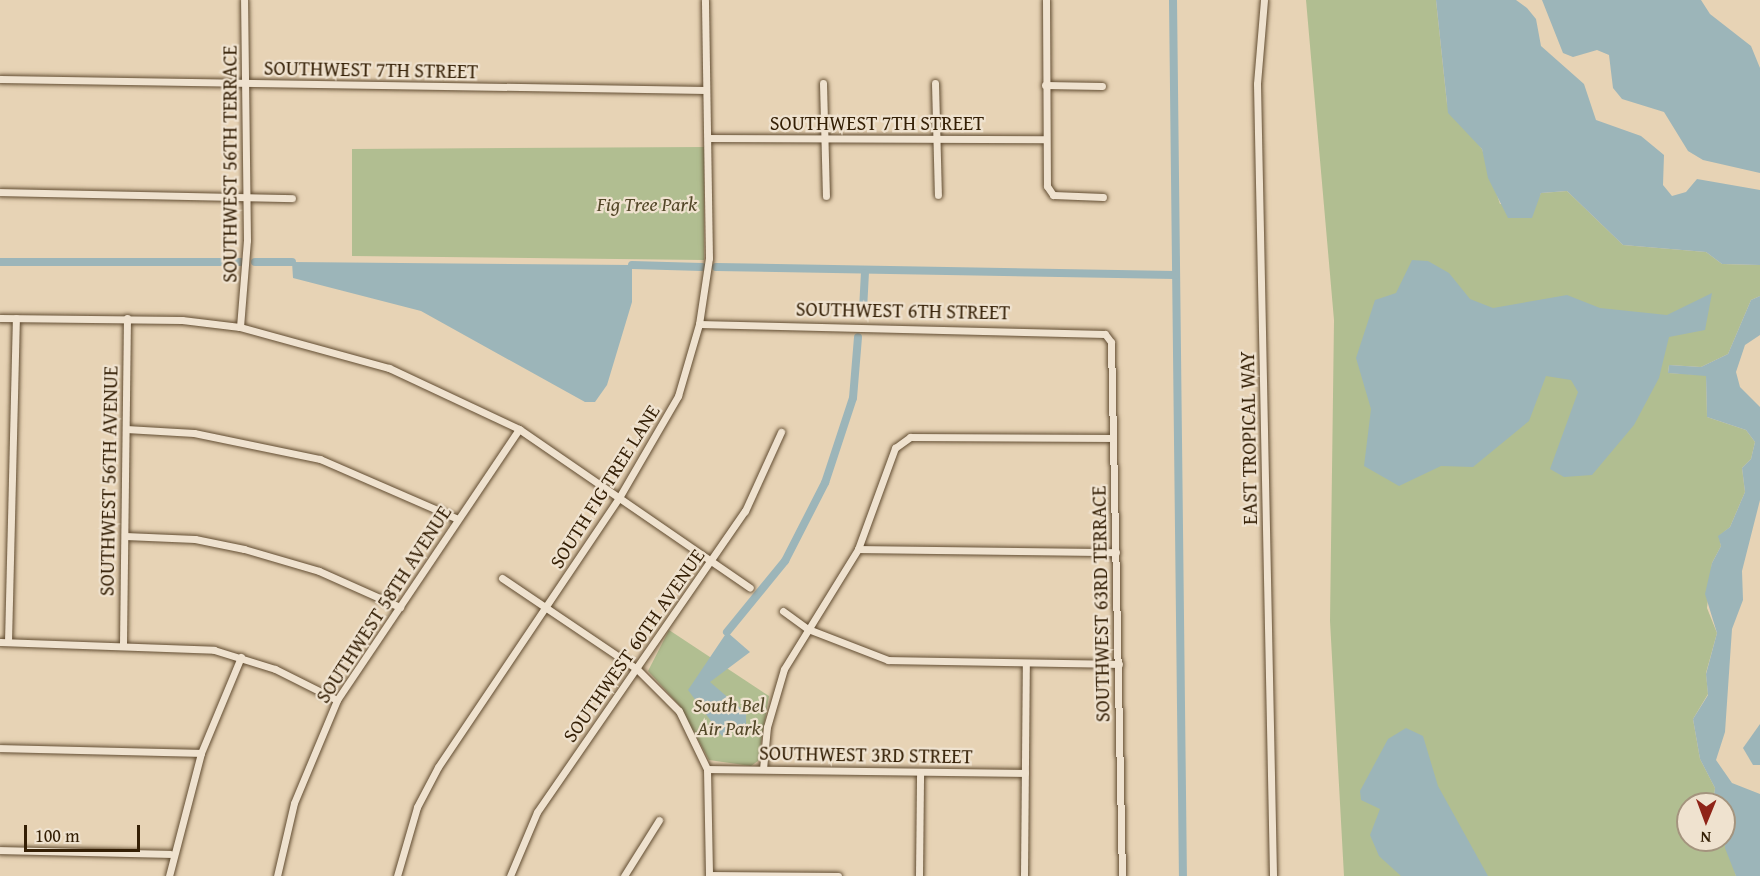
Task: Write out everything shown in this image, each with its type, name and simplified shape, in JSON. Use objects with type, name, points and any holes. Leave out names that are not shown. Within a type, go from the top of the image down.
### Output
[{"type":"street","name":"SOUTHWEST 56TH TERRACE","points":[[240,327],[246,297],[244,0]]},
{"type":"street","name":"SOUTH FIG TREE LANE","points":[[397,876],[417,807],[438,767],[620,496],[678,396],[699,324],[709,258],[709,138],[705,0]]},
{"type":"street","points":[[1046,0],[1047,186],[1053,195],[1103,197]]},
{"type":"street","name":"EAST TROPICAL WAY","points":[[1264,0],[1257,84],[1273,876]]},
{"type":"street","name":"SOUTHWEST 7TH STREET","points":[[0,79],[245,80],[260,86],[706,90]]},
{"type":"street","points":[[823,83],[826,196]]},
{"type":"street","points":[[935,83],[938,195]]},
{"type":"street","points":[[1046,85],[1102,86]]},
{"type":"street","name":"SOUTHWEST 7TH STREET","points":[[709,138],[1046,140]]},
{"type":"street","points":[[0,192],[247,193],[292,198]]},
{"type":"street","points":[[0,318],[126,318],[240,327],[389,368],[519,429],[620,496],[750,588]]},
{"type":"street","points":[[8,642],[16,318]]},
{"type":"street","name":"SOUTHWEST 56TH AVENUE","points":[[123,644],[126,318]]},
{"type":"street","name":"SOUTHWEST 6TH STREET","points":[[699,324],[1105,334]]},
{"type":"street","name":"SOUTHWEST 63RD TERRACE","points":[[1105,334],[1111,342],[1122,876]]},
{"type":"street","points":[[126,429],[194,433],[320,459],[458,519]]},
{"type":"street","name":"SOUTHWEST 58TH AVENUE","points":[[277,876],[294,803],[337,700],[519,429]]},
{"type":"street","name":"SOUTHWEST 60TH AVENUE","points":[[510,876],[537,812],[712,562],[760,483],[781,432]]},
{"type":"street","points":[[763,769],[773,703],[784,669],[858,549],[902,441],[909,437],[1113,438]]},
{"type":"street","points":[[125,536],[195,539],[244,549],[319,571],[400,607]]},
{"type":"street","points":[[858,549],[1116,552]]},
{"type":"street","points":[[502,578],[637,669],[679,711],[707,769],[709,876],[838,876]]},
{"type":"street","points":[[783,611],[808,629],[888,660],[1119,664]]},
{"type":"street","points":[[0,642],[123,644],[214,650],[241,657],[337,700]]},
{"type":"street","points":[[169,876],[170,854],[201,753],[241,657]]},
{"type":"street","points":[[1024,876],[1026,663]]},
{"type":"street","points":[[0,748],[201,753]]},
{"type":"street","name":"SOUTHWEST 3RD STREET","points":[[707,769],[1025,772]]},
{"type":"street","points":[[919,876],[920,772]]},
{"type":"street","points":[[624,876],[659,820]]},
{"type":"street","points":[[0,850],[170,854]]},
{"type":"green space","points":[[1306,0],[1436,0],[1447,104],[1482,149],[1500,204],[1536,202],[1541,193],[1567,191],[1623,245],[1706,252],[1722,264],[1760,265],[1760,296],[1751,300],[1728,354],[1701,367],[1669,365],[1668,373],[1706,375],[1707,417],[1746,430],[1755,442],[1751,459],[1742,468],[1745,492],[1730,527],[1719,536],[1721,546],[1712,563],[1707,608],[1717,633],[1706,673],[1708,694],[1693,719],[1700,759],[1715,788],[1714,792],[1676,792],[1676,852],[1730,852],[1736,876],[1344,876],[1330,621],[1334,320]]},
{"type":"green space","name":"Fig Tree Park","points":[[704,147],[704,260],[352,256],[352,149]]},
{"type":"green space","name":"South Bel Air Park","points":[[669,630],[769,696],[758,761],[751,766],[709,760],[680,706],[648,671]]},
{"type":"water","points":[[1436,0],[1516,0],[1527,8],[1536,19],[1541,46],[1584,84],[1596,120],[1641,136],[1664,155],[1663,185],[1672,196],[1686,192],[1697,179],[1760,190],[1760,265],[1722,264],[1706,252],[1623,245],[1567,191],[1541,193],[1532,218],[1508,218],[1488,178],[1482,149],[1448,113]]},
{"type":"water","points":[[1542,0],[1701,0],[1710,14],[1751,46],[1760,68],[1760,173],[1703,160],[1688,151],[1664,112],[1622,99],[1613,88],[1609,55],[1597,50],[1573,57],[1563,53]]},
{"type":"water","points":[[1412,260],[1428,261],[1449,273],[1470,299],[1493,308],[1567,295],[1600,308],[1667,315],[1712,293],[1705,330],[1669,337],[1659,378],[1634,425],[1592,475],[1564,477],[1550,469],[1578,392],[1571,380],[1546,376],[1529,421],[1473,467],[1441,466],[1399,486],[1364,466],[1371,409],[1356,358],[1375,300],[1396,293]]},
{"type":"water","points":[[292,262],[632,265],[632,302],[607,385],[595,402],[585,402],[421,311],[293,278]]},
{"type":"water","points":[[1760,296],[1760,335],[1745,345],[1736,372],[1740,387],[1760,407],[1760,500],[1742,571],[1743,600],[1732,629],[1725,732],[1716,760],[1732,783],[1760,794],[1760,876],[1736,876],[1727,852],[1736,852],[1736,792],[1714,792],[1715,788],[1700,759],[1693,719],[1708,695],[1706,674],[1717,633],[1705,594],[1712,563],[1721,546],[1718,536],[1730,527],[1745,492],[1742,468],[1751,459],[1755,442],[1746,430],[1707,417],[1706,376],[1668,373],[1669,365],[1701,367],[1728,354],[1751,300]]},
{"type":"water","points":[[727,632],[750,652],[710,682],[746,713],[746,726],[722,736],[688,690]]},
{"type":"water","points":[[1760,724],[1760,765],[1753,765],[1743,748]]},
{"type":"water","points":[[1406,728],[1423,736],[1438,786],[1488,876],[1401,876],[1379,856],[1370,835],[1380,809],[1361,800],[1360,791],[1388,739]]},
{"type":"waterway","points":[[1173,0],[1183,876]]},
{"type":"waterway","points":[[0,262],[241,262]]},
{"type":"waterway","points":[[255,262],[292,262]]},
{"type":"waterway","points":[[632,265],[702,267]]},
{"type":"waterway","points":[[716,267],[1175,275]]},
{"type":"waterway","points":[[863,310],[865,273]]},
{"type":"waterway","points":[[727,632],[785,561],[825,483],[853,398],[858,337]]}]
